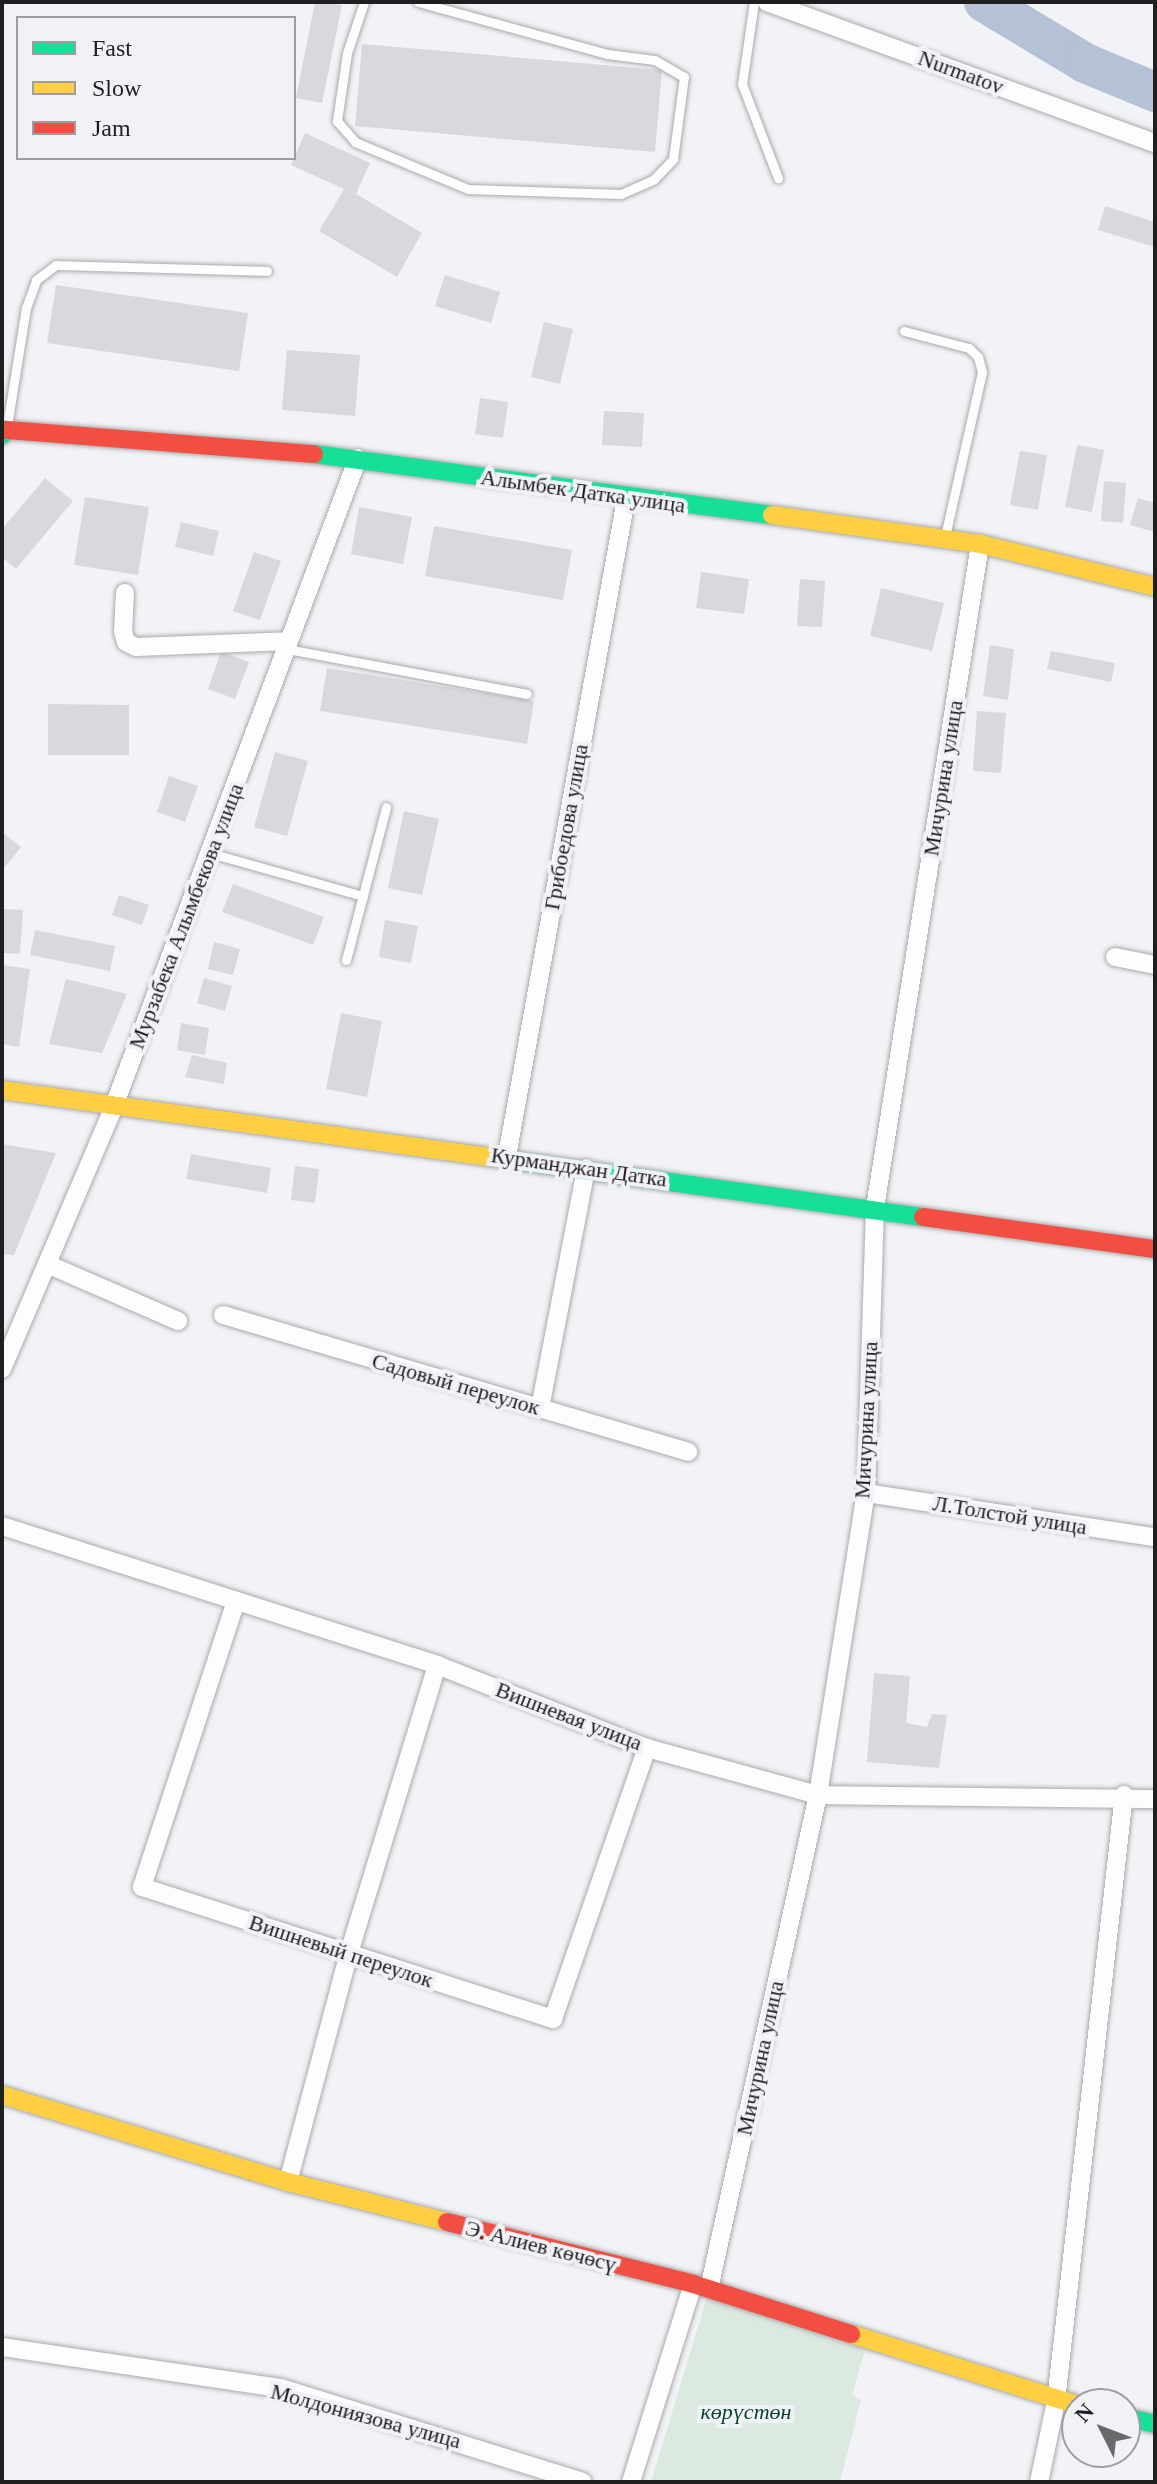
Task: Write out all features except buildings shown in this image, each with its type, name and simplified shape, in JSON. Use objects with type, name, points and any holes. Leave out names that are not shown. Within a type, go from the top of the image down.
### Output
[{"type":"main road","name":"Алымбек Датка улица","points":[[4,431],[358,458],[626,499],[980,544],[1155,587]]},
{"type":"main road","name":"Курманджан Датка","points":[[2,1090],[507,1156],[1155,1249]]},
{"type":"main road","name":"Э. Алиев көчөсү","points":[[2,2095],[288,2182],[701,2287],[1061,2402]]},
{"type":"street","name":"Nurmatov","points":[[767,2],[1155,143]]},
{"type":"street","name":"Мурзабека Алымбекова улица","points":[[2,1369],[114,1106],[358,458]]},
{"type":"street","name":"Грибоедова улица","points":[[507,1156],[626,499]]},
{"type":"street","name":"Мичурина улица","points":[[701,2287],[818,1795],[866,1493],[875,1208],[980,544]]},
{"type":"street","points":[[125,593],[123,631],[126,642],[136,647],[288,645]]},
{"type":"street","points":[[1115,957],[1155,965]]},
{"type":"street","points":[[540,1408],[586,1168]]},
{"type":"street","points":[[47,1264],[178,1321]]},
{"type":"street","name":"Садовый переулок","points":[[223,1315],[688,1452]]},
{"type":"street","name":"Л.Толстой улица","points":[[866,1493],[1155,1537]]},
{"type":"street","name":"Вишневая улица","points":[[2,1526],[437,1665],[647,1748],[818,1795],[1124,1795],[1155,1799]]},
{"type":"street","name":"Вишневый переулок","points":[[236,1601],[142,1887],[553,2019],[647,1748]]},
{"type":"street","points":[[288,2182],[349,1953],[437,1665]]},
{"type":"street","points":[[1039,2482],[1056,2401],[1124,1795]]},
{"type":"street","points":[[631,2482],[701,2287]]},
{"type":"street","name":"Молдониязова улица","points":[[2,2347],[281,2388],[583,2482]]},
{"type":"lane","points":[[364,2],[347,53],[337,121],[355,142],[468,189],[621,194],[654,179],[673,159],[684,77],[654,60],[607,54],[418,2]]},
{"type":"lane","points":[[754,2],[742,84],[778,178]]},
{"type":"lane","points":[[4,431],[26,308],[36,280],[56,265],[267,271]]},
{"type":"lane","points":[[904,331],[969,348],[978,357],[982,372],[944,540]]},
{"type":"lane","points":[[288,645],[527,694]]},
{"type":"lane","points":[[346,960],[386,807]]},
{"type":"lane","points":[[210,853],[363,896]]},
{"type":"green space","name":"көрүстөн","points":[[707,2297],[865,2350],[852,2395],[861,2400],[840,2482],[651,2482]]},
{"type":"waterway","points":[[984,2],[1085,63],[1155,92]]},
{"type":"traffic: fast","points":[[2,429],[7,430],[2,435]]},
{"type":"traffic: fast","points":[[314,454],[772,515]]},
{"type":"traffic: fast","points":[[518,1161],[923,1217]]},
{"type":"traffic: fast","points":[[1141,2421],[1155,2424]]},
{"type":"traffic: slow","points":[[772,515],[980,544],[1155,587]]},
{"type":"traffic: slow","points":[[2,1090],[518,1161]]},
{"type":"traffic: slow","points":[[2,2095],[288,2182],[447,2222]]},
{"type":"traffic: slow","points":[[851,2334],[1061,2400]]},
{"type":"traffic: jam","points":[[7,430],[314,454]]},
{"type":"traffic: jam","points":[[923,1217],[1155,1249]]},
{"type":"traffic: jam","points":[[447,2222],[693,2284],[851,2334]]}]
